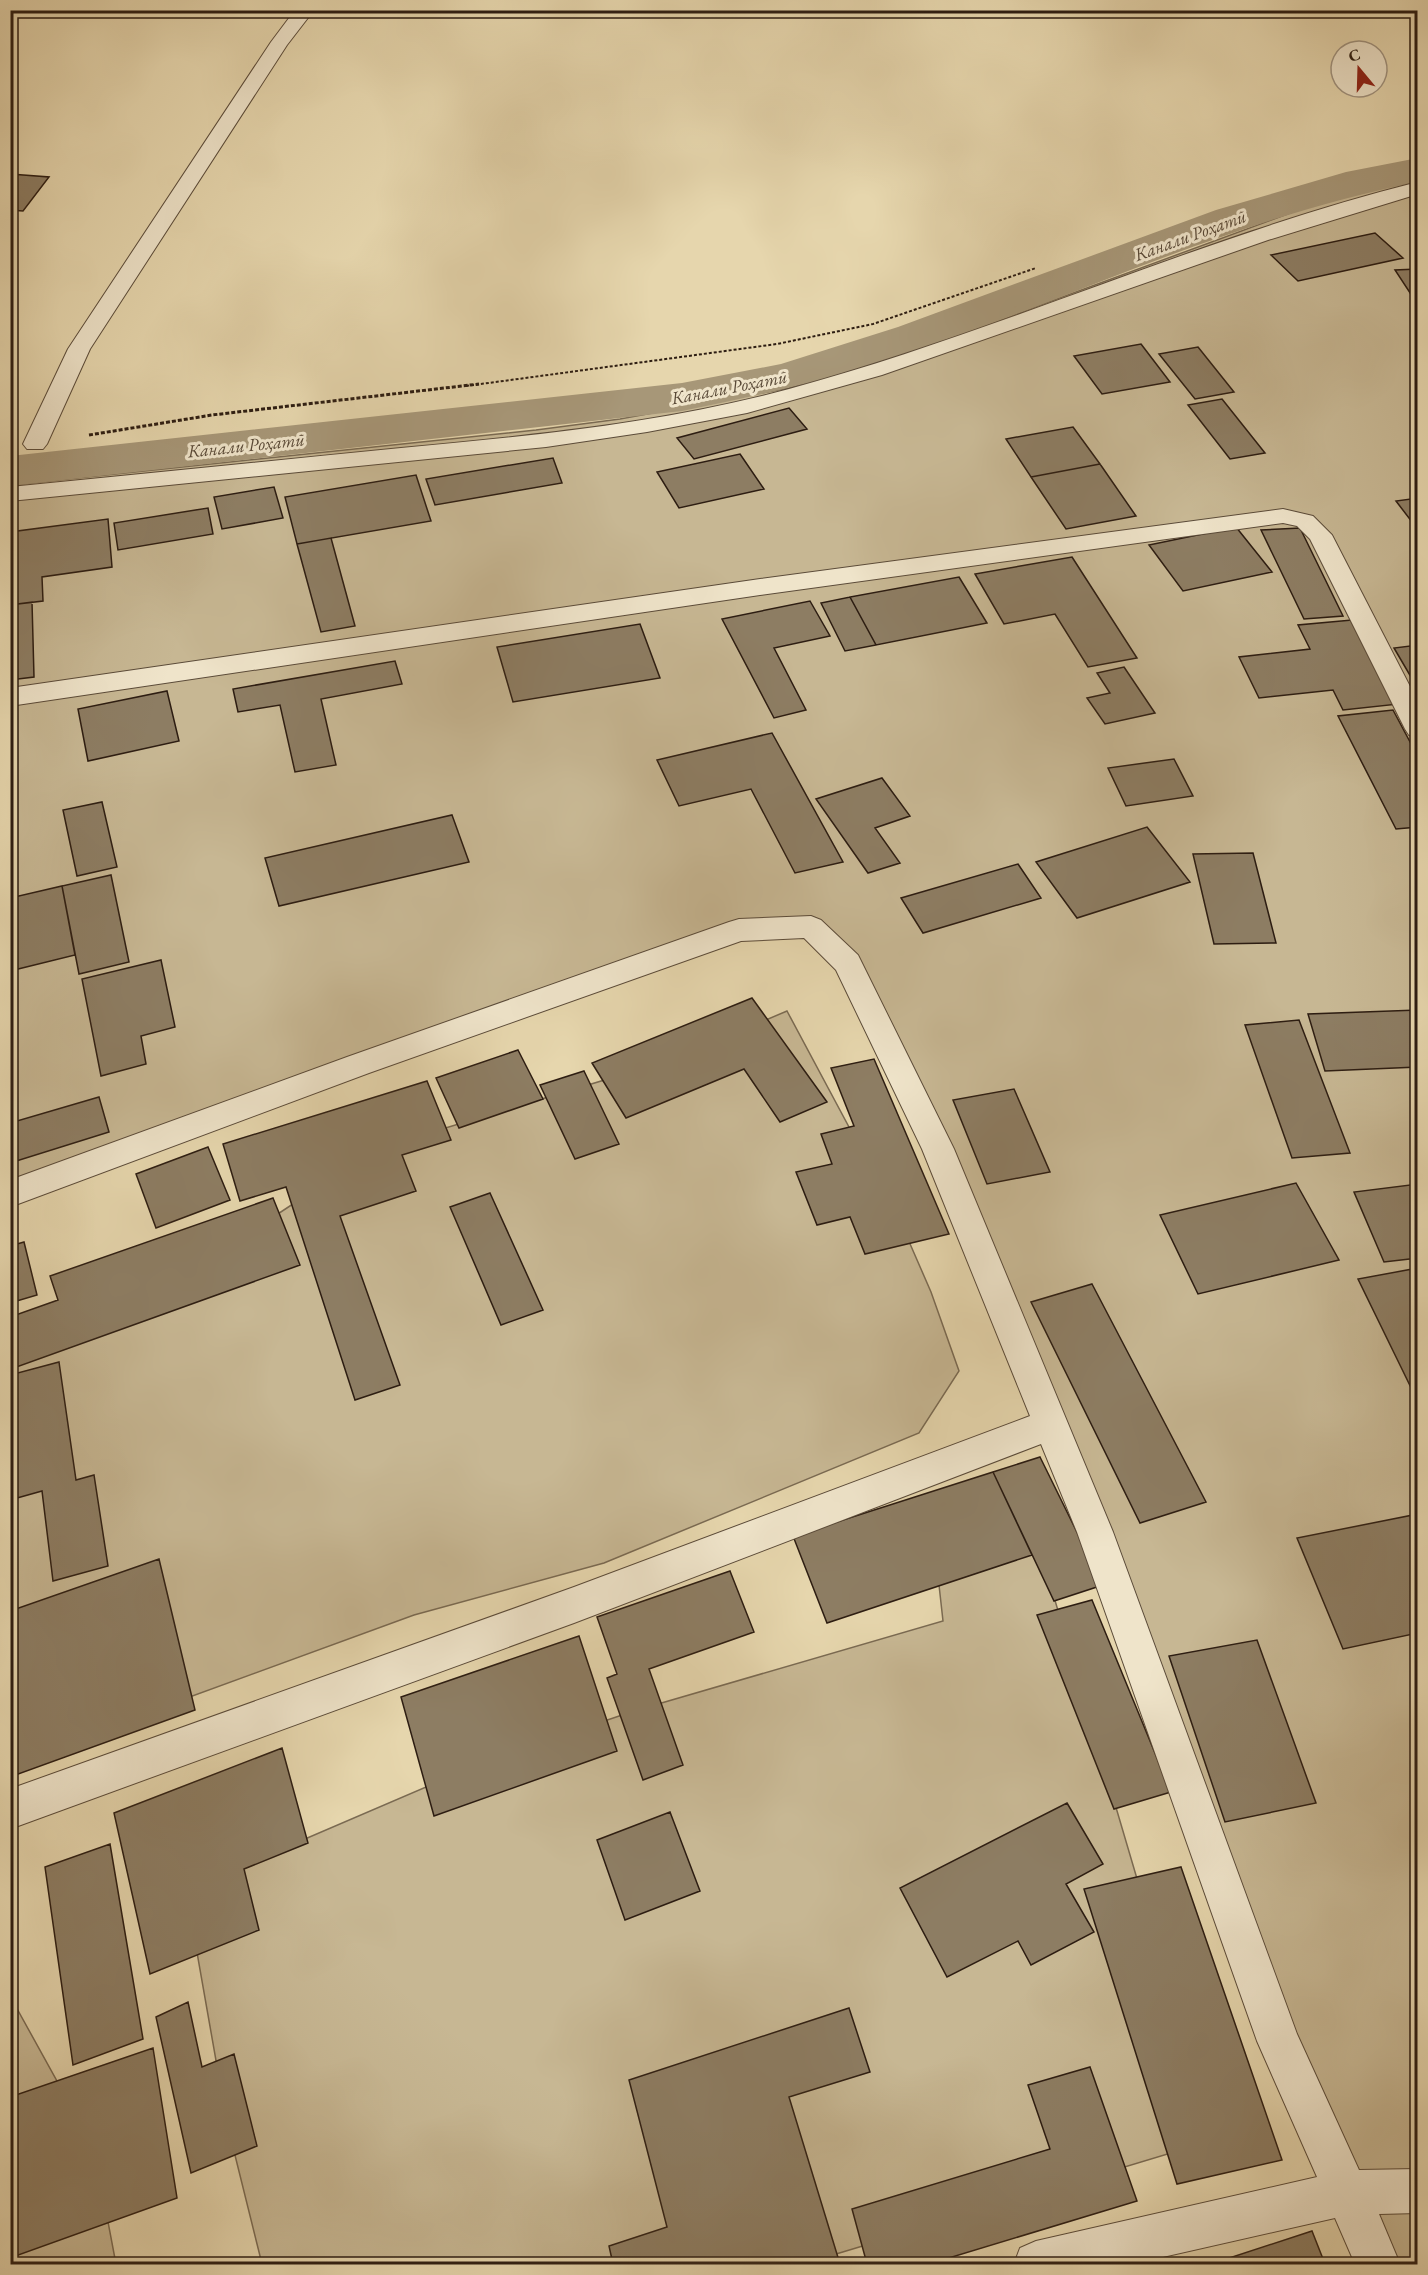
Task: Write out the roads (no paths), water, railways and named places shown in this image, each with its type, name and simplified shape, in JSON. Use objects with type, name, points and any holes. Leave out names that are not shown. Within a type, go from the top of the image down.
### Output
[{"type":"lane","points":[[35,444],[79,349],[280,42],[305,10]]},
{"type":"lane","points":[[10,494],[556,440],[665,422],[793,395],[979,337],[1289,225],[1418,188]]},
{"type":"lane","points":[[10,697],[749,588],[1283,516],[1305,521],[1320,535],[1418,729]]},
{"type":"lane","points":[[10,1194],[358,1065],[739,930],[810,927],[848,963],[938,1149],[1095,1532],[1278,2041],[1378,2265]]},
{"type":"lane","points":[[10,1809],[574,1605],[1051,1424]]},
{"type":"lane","points":[[1036,2265],[1346,2193],[1418,2191]]},
{"type":"waterway","name":"Канали Роҳатӣ","points":[[10,471],[682,397],[790,376],[914,337],[1231,219],[1361,181],[1418,170]]}]
